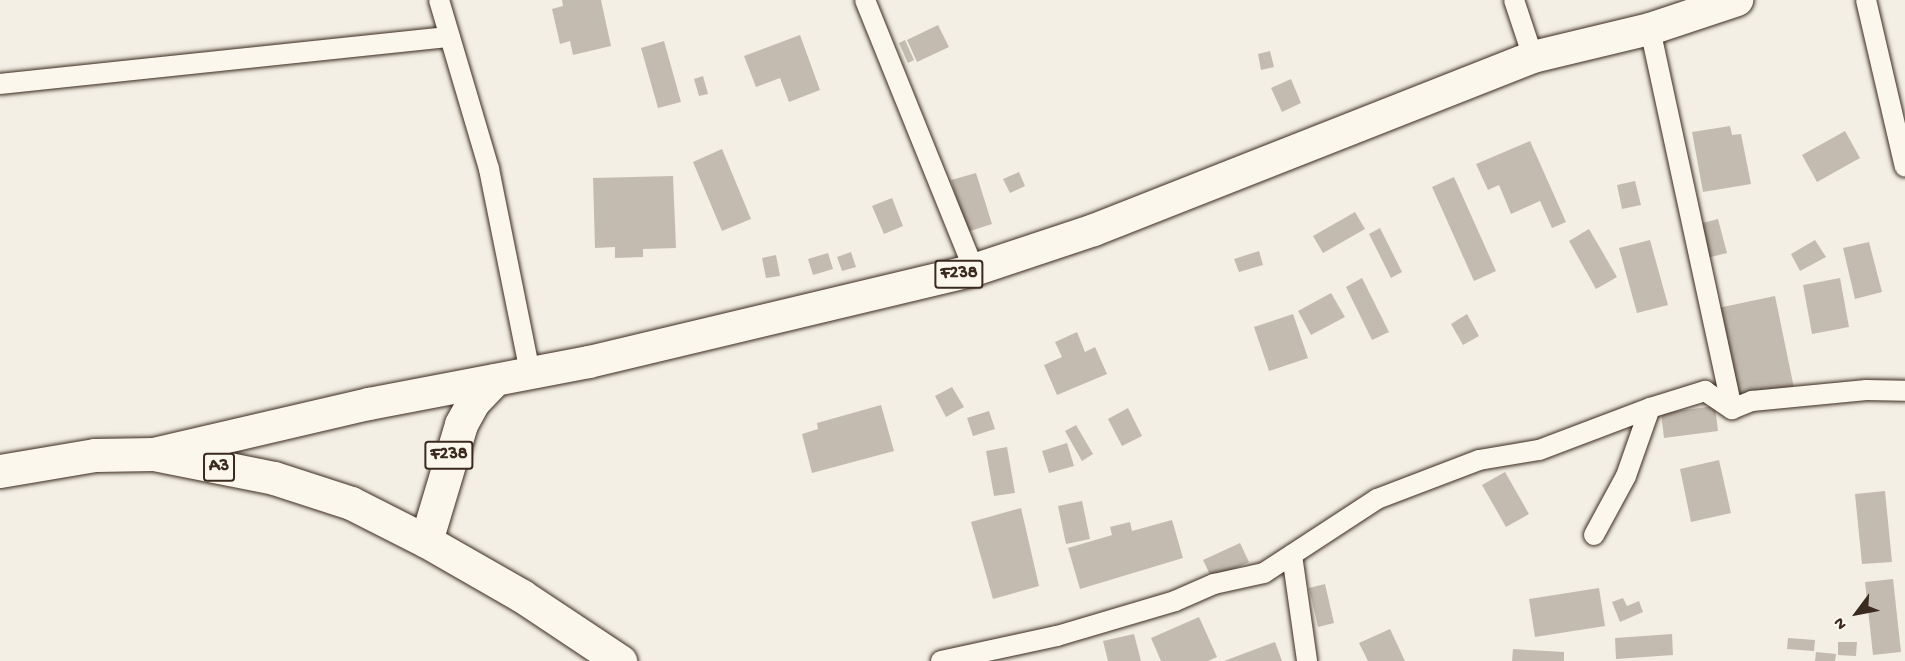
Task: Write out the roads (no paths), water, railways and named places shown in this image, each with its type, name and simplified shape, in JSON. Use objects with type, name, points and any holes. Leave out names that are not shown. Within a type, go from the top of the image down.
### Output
[{"type":"highway","name":"F238","points":[[426,541],[461,424],[494,380]]},
{"type":"highway","name":"A3","points":[[0,471],[95,455],[154,454],[274,478],[340,499],[426,541],[614,658]]},
{"type":"main road","name":"F238","points":[[154,454],[530,373],[974,270],[1094,230],[1533,57],[1650,29],[1737,0]]},
{"type":"street","points":[[439,0],[489,169],[530,373]]},
{"type":"street","points":[[865,0],[974,270]]},
{"type":"street","points":[[1514,0],[1533,57]]},
{"type":"street","points":[[1866,0],[1905,167]]},
{"type":"street","points":[[1650,29],[1732,409]]},
{"type":"street","points":[[0,84],[450,38]]},
{"type":"street","points":[[941,661],[1057,636],[1175,602],[1214,584],[1264,573],[1377,499],[1479,460],[1539,450],[1650,408],[1705,391],[1732,409],[1775,399],[1866,390],[1905,391]]},
{"type":"street","points":[[1593,535],[1626,476],[1650,408]]},
{"type":"street","points":[[1292,555],[1307,661]]}]
